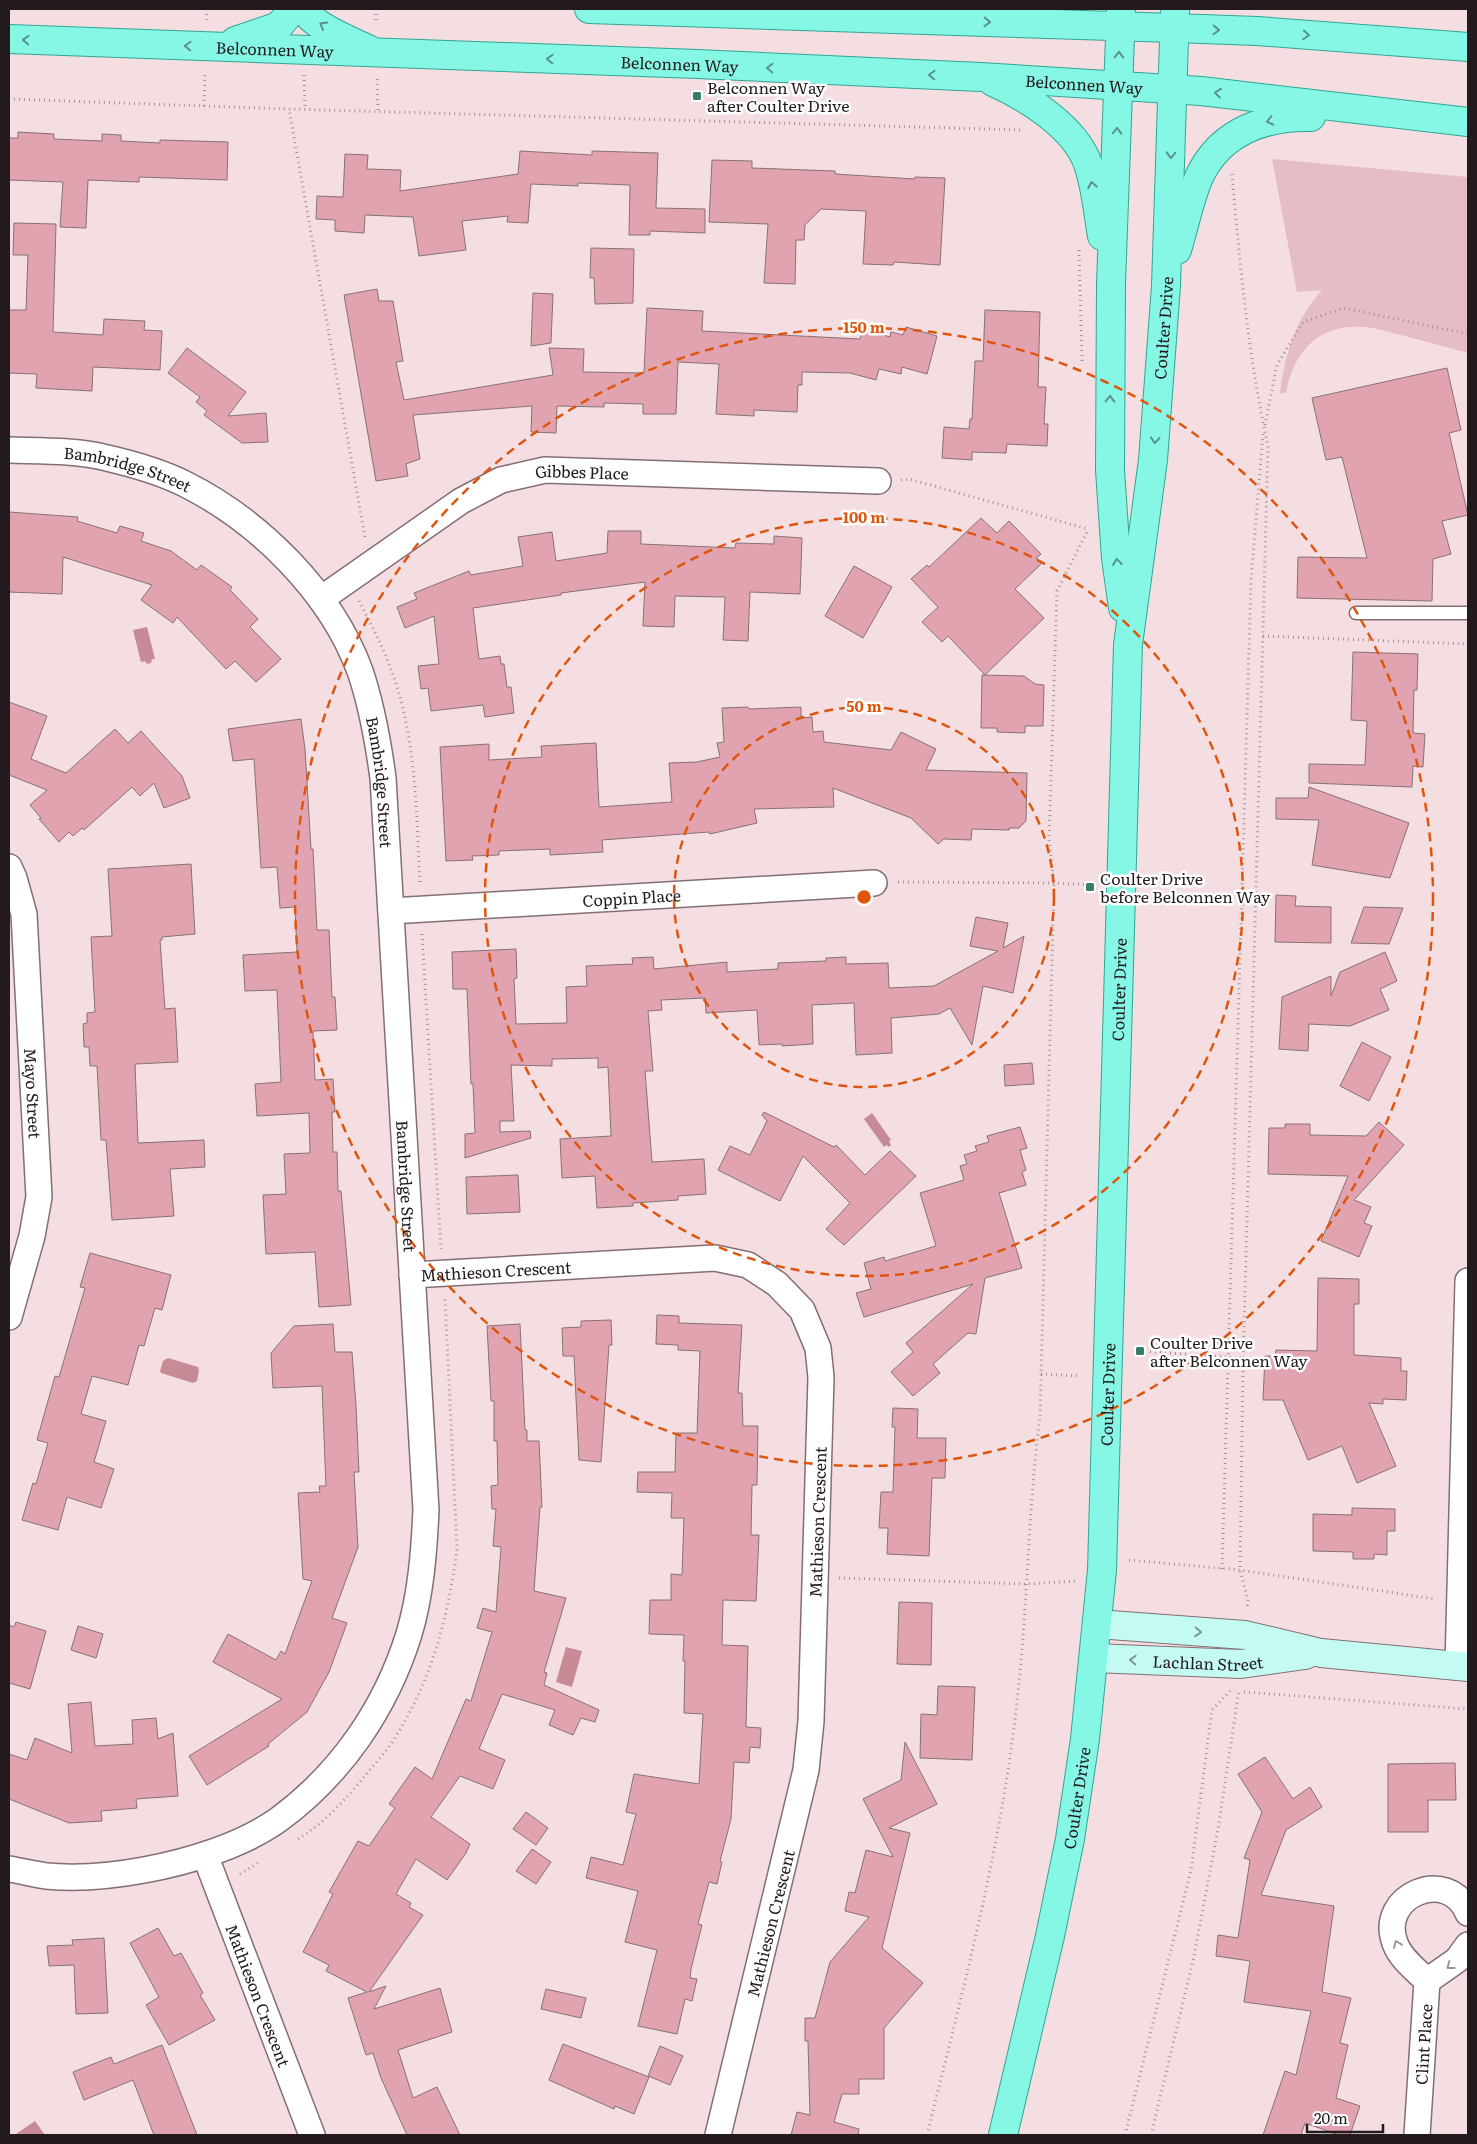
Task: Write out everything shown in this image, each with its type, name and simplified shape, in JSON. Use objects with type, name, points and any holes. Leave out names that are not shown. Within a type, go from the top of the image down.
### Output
[{"type":"main road","points":[[220,47],[279,26],[293,9]]},
{"type":"main road","points":[[304,9],[306,15],[377,53]]},
{"type":"main road","points":[[589,9],[886,19],[1175,18],[1257,32],[1468,47]]},
{"type":"main road","points":[[886,19],[957,9]]},
{"type":"main road","points":[[1233,9],[1241,19],[1257,32]]},
{"type":"main road","name":"Coulter Drive","points":[[1120,17],[1111,284],[1110,470],[1116,558],[1128,645]]},
{"type":"main road","name":"Coulter Drive","points":[[1003,2135],[1050,1936],[1070,1839],[1085,1738],[1102,1570],[1128,645],[1153,460],[1166,286],[1175,18]]},
{"type":"main road","name":"Belconnen Way","points":[[9,39],[981,77],[1174,89],[1463,121]]},
{"type":"main road","points":[[981,77],[1013,91],[1035,104],[1074,139],[1082,150],[1088,164],[1111,284]]},
{"type":"main road","points":[[1166,286],[1201,174],[1213,154],[1242,130],[1275,119],[1297,117],[1463,121]]},
{"type":"street","name":"Bambridge Street","points":[[9,450],[105,457],[159,472],[210,498],[258,532],[281,552],[321,599],[336,621],[359,670],[376,722],[384,778],[426,1510],[422,1573],[409,1634],[382,1699],[356,1742],[320,1786],[277,1821],[230,1846],[174,1865],[110,1876],[46,1876],[9,1868]]},
{"type":"street","name":"Gibbes Place","points":[[321,599],[461,501],[501,480],[545,470],[878,480]]},
{"type":"street","name":"Mayo Street","points":[[9,867],[24,914],[39,1197],[32,1236],[9,1317]]},
{"type":"street","name":"Coppin Place","points":[[391,911],[874,883]]},
{"type":"street","name":"Mathieson Crescent","points":[[412,1275],[715,1258],[748,1266],[777,1284],[802,1310],[818,1348],[821,1377],[811,1721],[806,1770],[718,2135]]},
{"type":"street","points":[[1463,1667],[1459,1603],[1468,1282]]},
{"type":"street","name":"Lachlan Street","points":[[1097,1624],[1245,1635],[1321,1653],[1463,1667]]},
{"type":"street","name":"Lachlan Street","points":[[1094,1658],[1242,1664],[1321,1653]]},
{"type":"street","name":"Mathieson Crescent","points":[[205,1855],[312,2135]]},
{"type":"street","name":"Clint Place","points":[[1416,2135],[1427,1981],[1403,1956],[1395,1944],[1392,1930],[1394,1915],[1402,1903],[1413,1893],[1428,1889],[1442,1890],[1456,1896],[1466,1907],[1468,1913]]},
{"type":"street","name":"Clint Place","points":[[1427,1981],[1457,1960],[1468,1945]]},
{"type":"lane","points":[[1356,613],[1468,613]]},
{"type":"path","points":[[302,50],[305,109]]},
{"type":"path","points":[[9,99],[1029,130]]},
{"type":"path","points":[[289,109],[369,565]]},
{"type":"path","points":[[1232,166],[1244,300],[1253,374],[1268,446],[1243,1358],[1240,1570],[1248,1600]]},
{"type":"path","points":[[1079,246],[1082,370]]},
{"type":"path","points":[[1222,1568],[1251,581],[1264,428],[1277,365],[1303,322],[1344,308],[1468,334]]},
{"type":"path","points":[[878,480],[909,479],[1089,529]]},
{"type":"path","points":[[927,2135],[995,1850],[1018,1692],[1027,1584],[1032,1476],[1040,1417],[1054,883],[1049,840],[1057,591],[1089,529],[1088,519]]},
{"type":"path","points":[[294,1841],[310,1832],[347,1798],[392,1742],[423,1688],[437,1651],[452,1592],[457,1550],[443,1273],[427,1040],[415,791],[406,722],[391,668],[355,594],[345,582]]},
{"type":"path","points":[[1263,636],[1468,644]]},
{"type":"path","points":[[874,883],[907,881],[1054,883],[1122,887]]},
{"type":"path","points":[[1140,1351],[1243,1358]]},
{"type":"path","points":[[1041,1374],[1087,1376]]},
{"type":"path","points":[[815,1577],[1027,1584],[1075,1581],[1126,1560],[1240,1570],[1459,1603]]},
{"type":"path","points":[[1125,2135],[1191,1870],[1212,1710],[1234,1686]]},
{"type":"path","points":[[1151,2135],[1194,1961],[1218,1829],[1239,1691],[1468,1708]]},
{"type":"path","points":[[216,1885],[263,1860]]},
{"type":"shaded area","points":[[1272,159],[1468,177],[1468,353],[1374,328],[1348,327],[1321,335],[1311,343],[1295,365],[1286,393],[1280,393],[1288,351],[1298,325],[1322,290],[1297,292]]},
{"type":"shaded area","points":[[147,627],[155,659],[152,659],[151,663],[147,664],[145,661],[141,662],[133,630]]},
{"type":"shaded area","points":[[872,1113],[891,1140],[889,1141],[891,1145],[889,1147],[887,1145],[884,1147],[864,1119]]},
{"type":"shaded area","points":[[168,1358],[198,1367],[197,1381],[193,1383],[161,1373],[163,1361]]},
{"type":"shaded area","points":[[566,1647],[582,1651],[572,1687],[556,1682]]},
{"type":"shaded area","points":[[35,2121],[45,2135],[16,2134]]},
{"type":"building","points":[[18,132],[54,134],[54,139],[102,141],[102,134],[121,135],[121,141],[160,143],[160,140],[228,142],[227,180],[139,177],[139,182],[88,180],[86,228],[60,227],[63,182],[9,180],[9,138],[18,138]]},
{"type":"building","points":[[520,151],[592,155],[592,151],[658,153],[656,208],[705,209],[705,233],[650,231],[650,235],[629,235],[630,185],[578,183],[578,186],[531,184],[528,223],[507,222],[508,216],[462,221],[466,250],[419,256],[413,217],[365,215],[364,233],[335,231],[335,220],[316,219],[317,196],[343,197],[345,154],[368,155],[367,169],[401,170],[400,191],[518,174]]},
{"type":"building","points":[[712,160],[752,161],[752,168],[835,171],[835,174],[915,179],[915,177],[945,178],[940,265],[894,262],[893,265],[863,264],[866,211],[821,209],[805,225],[804,240],[796,240],[795,284],[764,283],[768,224],[709,222]]},
{"type":"building","points":[[14,223],[56,224],[53,332],[103,335],[104,319],[145,321],[144,330],[162,331],[160,370],[93,367],[92,391],[36,388],[37,374],[9,373],[9,310],[26,310],[28,255],[13,255]]},
{"type":"building","points":[[591,248],[634,249],[633,303],[595,304],[594,278],[590,278]]},
{"type":"building","points":[[377,289],[379,301],[393,301],[403,361],[396,362],[404,400],[553,375],[549,348],[584,349],[583,372],[644,373],[647,308],[703,311],[702,331],[860,339],[863,329],[890,337],[891,332],[903,335],[906,327],[937,336],[927,374],[902,367],[901,374],[879,369],[876,380],[850,373],[802,372],[802,385],[798,385],[797,412],[754,410],[754,416],[716,414],[719,364],[678,362],[676,414],[643,414],[643,404],[604,403],[604,407],[557,406],[556,433],[531,432],[532,406],[413,415],[420,459],[406,464],[408,476],[376,481],[344,295]]},
{"type":"building","points":[[533,293],[553,294],[551,343],[531,346]]},
{"type":"building","points":[[985,310],[1040,312],[1038,387],[1046,387],[1044,424],[1048,424],[1047,446],[1007,444],[1006,453],[972,452],[972,460],[942,458],[944,427],[969,429],[970,419],[972,419],[975,361],[983,361]]},
{"type":"building","points":[[187,348],[246,392],[228,416],[266,413],[268,442],[242,443],[204,415],[207,411],[196,402],[200,397],[168,373]]},
{"type":"building","points":[[1447,368],[1461,430],[1449,433],[1468,515],[1442,521],[1451,554],[1433,559],[1432,601],[1297,598],[1298,557],[1367,558],[1342,457],[1326,460],[1312,398]]},
{"type":"building","points":[[9,512],[78,517],[77,521],[117,533],[120,526],[144,533],[141,541],[171,551],[197,570],[201,565],[232,587],[230,590],[258,619],[250,627],[281,659],[256,682],[235,661],[226,669],[177,617],[173,623],[141,600],[152,585],[63,557],[62,594],[9,592]]},
{"type":"building","points":[[981,518],[997,533],[1009,521],[1041,554],[1036,558],[1042,563],[1015,589],[1044,618],[985,675],[948,636],[942,642],[922,622],[938,607],[911,579],[927,565],[929,567]]},
{"type":"building","points":[[608,531],[641,531],[641,544],[735,548],[736,543],[774,544],[774,536],[802,538],[800,594],[750,592],[748,641],[723,640],[725,597],[675,596],[674,627],[643,626],[645,582],[561,593],[561,595],[473,608],[479,659],[500,656],[501,664],[504,664],[507,687],[511,687],[514,713],[485,717],[483,705],[431,711],[428,688],[421,689],[418,666],[439,664],[434,616],[405,628],[397,607],[417,599],[414,593],[469,571],[471,575],[523,566],[518,537],[552,532],[556,561],[607,553]]},
{"type":"building","points":[[854,566],[892,587],[863,638],[825,616]]},
{"type":"building","points":[[1353,652],[1418,654],[1417,690],[1414,690],[1413,733],[1425,734],[1423,767],[1413,766],[1412,787],[1309,783],[1309,764],[1365,765],[1367,721],[1351,720]]},
{"type":"building","points":[[982,675],[1024,676],[1035,684],[1044,685],[1043,726],[1025,726],[1025,733],[997,732],[997,728],[981,728]]},
{"type":"building","points":[[9,702],[47,716],[31,759],[66,773],[115,729],[128,743],[141,731],[182,776],[190,798],[164,808],[154,783],[140,796],[132,787],[84,830],[82,828],[73,836],[69,832],[59,842],[39,819],[41,818],[30,805],[47,790],[9,775]]},
{"type":"building","points":[[748,707],[749,709],[801,707],[801,718],[812,717],[813,732],[823,731],[824,742],[891,750],[901,732],[936,749],[926,770],[1027,773],[1026,821],[1019,828],[1009,828],[1009,830],[972,829],[971,840],[944,839],[938,844],[911,818],[833,788],[834,807],[754,809],[757,823],[710,834],[709,832],[602,840],[603,852],[550,855],[550,849],[499,851],[499,855],[472,856],[473,860],[446,861],[440,747],[489,744],[489,760],[542,757],[541,746],[596,743],[599,807],[672,802],[669,763],[697,762],[720,757],[717,743],[724,742],[722,708]]},
{"type":"building","points":[[301,719],[305,749],[311,849],[313,849],[317,930],[329,930],[332,997],[335,997],[337,1030],[313,1031],[315,1080],[333,1079],[335,1112],[332,1112],[333,1152],[337,1152],[338,1191],[341,1191],[351,1305],[319,1307],[315,1252],[266,1254],[263,1195],[286,1194],[284,1154],[310,1153],[309,1113],[257,1116],[255,1084],[281,1082],[277,990],[245,991],[243,955],[297,952],[295,907],[280,908],[277,867],[261,868],[254,759],[233,761],[228,729]]},
{"type":"building","points":[[1309,787],[1409,823],[1390,878],[1312,865],[1319,820],[1276,819],[1276,798],[1308,798]]},
{"type":"building","points":[[191,864],[195,934],[162,937],[162,940],[160,940],[165,1009],[175,1008],[178,1062],[135,1064],[138,1143],[204,1140],[205,1167],[170,1169],[174,1216],[112,1220],[106,1140],[101,1140],[97,1066],[90,1066],[89,1047],[84,1047],[83,1024],[87,1023],[87,1013],[95,1012],[91,937],[112,936],[108,869]]},
{"type":"building","points":[[1276,895],[1296,896],[1295,906],[1331,907],[1331,943],[1275,942]]},
{"type":"building","points":[[1364,907],[1403,908],[1389,944],[1351,943]]},
{"type":"building","points":[[976,917],[1008,923],[1003,948],[1024,936],[1013,993],[983,986],[972,1045],[950,1008],[939,1014],[891,1018],[892,1053],[856,1055],[854,1003],[812,1005],[813,1044],[782,1046],[782,1044],[759,1045],[757,1010],[706,1013],[705,998],[661,1000],[662,1010],[648,1011],[653,1071],[645,1071],[652,1162],[704,1159],[706,1194],[678,1196],[678,1200],[633,1203],[633,1206],[597,1208],[595,1176],[562,1178],[560,1139],[611,1136],[608,1067],[598,1068],[598,1058],[552,1059],[552,1066],[511,1065],[514,1121],[500,1121],[500,1132],[530,1131],[531,1138],[465,1158],[465,1134],[475,1133],[473,1084],[471,1084],[467,989],[453,989],[452,952],[516,949],[517,978],[514,979],[516,1024],[567,1023],[566,987],[587,986],[586,966],[633,964],[632,958],[653,957],[654,969],[727,962],[727,972],[778,969],[778,963],[826,961],[826,958],[846,957],[846,964],[888,963],[889,988],[934,986],[998,951],[970,946]]},
{"type":"building","points":[[1385,952],[1397,981],[1380,989],[1389,1010],[1350,1026],[1309,1024],[1308,1051],[1279,1049],[1282,997],[1331,976],[1331,996],[1340,972]]},
{"type":"building","points":[[1362,1042],[1391,1057],[1369,1101],[1340,1086]]},
{"type":"building","points":[[1032,1063],[1034,1084],[1005,1086],[1004,1065]]},
{"type":"building","points":[[764,1112],[834,1147],[836,1145],[865,1175],[890,1151],[916,1176],[844,1245],[826,1229],[850,1203],[803,1156],[780,1201],[718,1170],[730,1146],[750,1155],[767,1121],[762,1115]]},
{"type":"building","points":[[1379,1122],[1404,1145],[1354,1200],[1371,1207],[1364,1223],[1372,1226],[1359,1257],[1321,1241],[1348,1176],[1268,1174],[1269,1128],[1285,1128],[1285,1124],[1310,1124],[1310,1135],[1366,1136]]},
{"type":"building","points":[[1020,1127],[1027,1148],[1020,1150],[1026,1170],[1022,1172],[1026,1185],[999,1193],[1022,1268],[985,1278],[976,1334],[968,1333],[933,1364],[940,1373],[913,1396],[891,1372],[913,1352],[906,1343],[973,1284],[864,1317],[856,1293],[871,1289],[864,1263],[884,1257],[885,1261],[936,1246],[920,1193],[964,1180],[960,1166],[967,1164],[964,1155],[977,1151],[975,1146],[989,1142],[987,1136]]},
{"type":"building","points":[[518,1175],[520,1212],[467,1214],[466,1177]]},
{"type":"building","points":[[90,1253],[171,1275],[162,1310],[155,1308],[144,1346],[139,1345],[128,1385],[92,1376],[81,1414],[106,1421],[94,1462],[114,1469],[101,1508],[67,1497],[58,1530],[22,1520],[33,1483],[36,1484],[48,1443],[37,1440],[55,1376],[59,1377],[85,1288],[80,1287]]},
{"type":"building","points":[[1318,1278],[1359,1279],[1359,1304],[1354,1304],[1354,1355],[1401,1358],[1401,1371],[1407,1371],[1406,1400],[1383,1399],[1383,1404],[1369,1403],[1396,1466],[1357,1483],[1342,1446],[1308,1460],[1283,1400],[1263,1400],[1265,1356],[1275,1356],[1276,1350],[1317,1351]]},
{"type":"building","points":[[657,1315],[679,1316],[679,1323],[742,1325],[738,1393],[742,1393],[743,1426],[758,1426],[757,1485],[752,1485],[751,1535],[759,1535],[756,1601],[723,1600],[722,1645],[748,1646],[746,1727],[761,1728],[760,1748],[750,1747],[749,1763],[734,1762],[731,1819],[720,1861],[722,1862],[717,1884],[709,1882],[698,1924],[702,1925],[690,1978],[697,1979],[692,2001],[685,1999],[677,2034],[638,2026],[657,1950],[625,1942],[638,1891],[586,1878],[591,1857],[623,1865],[636,1814],[626,1812],[634,1774],[699,1784],[703,1714],[684,1713],[684,1635],[649,1634],[650,1600],[671,1600],[671,1574],[682,1575],[684,1518],[671,1518],[672,1493],[637,1492],[638,1472],[675,1472],[676,1433],[697,1433],[700,1351],[678,1350],[678,1345],[656,1344]]},
{"type":"building","points":[[611,1320],[612,1345],[609,1345],[601,1462],[579,1460],[574,1356],[563,1356],[562,1328],[581,1327],[581,1321]]},
{"type":"building","points":[[333,1324],[335,1352],[352,1352],[356,1406],[359,1472],[354,1472],[358,1547],[332,1618],[347,1623],[329,1672],[307,1712],[268,1744],[269,1746],[207,1785],[189,1756],[282,1699],[213,1662],[228,1634],[276,1660],[281,1651],[285,1654],[312,1581],[303,1579],[298,1493],[320,1492],[319,1486],[326,1486],[322,1386],[273,1388],[271,1353],[294,1326]]},
{"type":"building","points":[[520,1324],[525,1430],[527,1430],[527,1441],[539,1441],[542,1507],[540,1507],[534,1591],[566,1598],[544,1672],[547,1673],[544,1685],[599,1710],[595,1722],[581,1718],[573,1735],[549,1725],[555,1710],[502,1694],[479,1749],[505,1760],[493,1789],[460,1776],[431,1817],[470,1844],[466,1853],[447,1880],[416,1859],[396,1894],[411,1903],[409,1907],[423,1915],[369,1992],[386,1986],[374,2009],[440,1988],[452,2032],[398,2050],[413,2098],[437,2087],[460,2135],[407,2135],[381,2078],[373,2053],[366,2055],[348,1998],[367,1992],[326,1971],[329,1965],[303,1952],[333,1894],[329,1892],[358,1841],[369,1846],[395,1808],[389,1804],[415,1767],[432,1779],[466,1699],[471,1701],[492,1632],[477,1628],[483,1608],[496,1612],[501,1547],[493,1546],[496,1509],[492,1509],[491,1486],[498,1485],[497,1441],[494,1441],[494,1401],[491,1401],[487,1326]]},
{"type":"building","points":[[893,1408],[918,1409],[917,1438],[946,1438],[945,1478],[932,1478],[929,1556],[887,1554],[888,1528],[879,1528],[881,1492],[893,1492],[895,1427],[892,1427]]},
{"type":"building","points":[[1352,1508],[1395,1509],[1395,1531],[1387,1531],[1387,1555],[1374,1554],[1374,1559],[1353,1559],[1353,1552],[1313,1551],[1313,1514],[1352,1515]]},
{"type":"building","points":[[899,1602],[932,1603],[931,1665],[897,1664]]},
{"type":"building","points":[[16,1622],[46,1631],[30,1689],[9,1683],[9,1625],[14,1627]]},
{"type":"building","points":[[78,1626],[103,1634],[96,1658],[71,1650]]},
{"type":"building","points":[[938,1686],[975,1687],[972,1760],[920,1758],[921,1714],[937,1715]]},
{"type":"building","points":[[91,1702],[95,1746],[133,1744],[132,1720],[156,1718],[158,1739],[173,1733],[178,1796],[136,1799],[137,1808],[101,1811],[102,1821],[69,1823],[9,1799],[9,1754],[27,1760],[35,1738],[72,1753],[68,1704]]},
{"type":"building","points":[[905,1742],[937,1804],[889,1828],[910,1833],[882,1948],[923,1983],[884,2028],[884,2079],[859,2079],[859,2094],[842,2094],[834,2122],[859,2129],[858,2135],[791,2135],[797,2112],[810,2115],[808,2041],[805,2041],[805,2018],[815,2018],[830,1962],[869,1917],[845,1911],[849,1892],[855,1893],[866,1850],[893,1857],[863,1799],[901,1780]]},
{"type":"building","points":[[1265,1757],[1293,1799],[1310,1787],[1322,1807],[1286,1830],[1261,1895],[1334,1906],[1322,1992],[1351,1998],[1340,2043],[1348,2045],[1336,2098],[1360,2106],[1350,2135],[1339,2135],[1305,2123],[1301,2135],[1263,2135],[1285,2071],[1296,2075],[1311,2011],[1244,2002],[1250,1961],[1216,1956],[1218,1935],[1238,1938],[1250,1860],[1244,1858],[1262,1812],[1238,1774]]},
{"type":"building","points":[[1455,1763],[1456,1800],[1428,1800],[1428,1832],[1388,1832],[1388,1764]]},
{"type":"building","points":[[526,1812],[548,1828],[536,1845],[513,1829]]},
{"type":"building","points":[[532,1849],[551,1862],[536,1884],[516,1871]]},
{"type":"building","points":[[158,1928],[174,1956],[181,1953],[203,1993],[200,1995],[215,2020],[169,2045],[146,2005],[159,1997],[130,1943]]},
{"type":"building","points":[[104,1938],[108,2013],[76,2014],[74,1965],[49,1966],[47,1946],[73,1945],[72,1940]]},
{"type":"building","points":[[546,1989],[586,1998],[581,2018],[541,2009]]},
{"type":"building","points":[[563,2044],[649,2077],[634,2114],[615,2106],[614,2109],[549,2080]]},
{"type":"building","points":[[162,2045],[197,2135],[154,2135],[133,2080],[84,2100],[73,2072],[111,2057],[114,2064]]},
{"type":"building","points":[[660,2046],[683,2056],[670,2085],[648,2076]]},
{"type":"place","name":"Belconnen Way after Coulter Drive","points":[[697,96]]},
{"type":"place","name":"Coulter Drive before Belconnen Way","points":[[1090,887]]},
{"type":"place","name":"Coulter Drive after Belconnen Way","points":[[1140,1351]]}]
